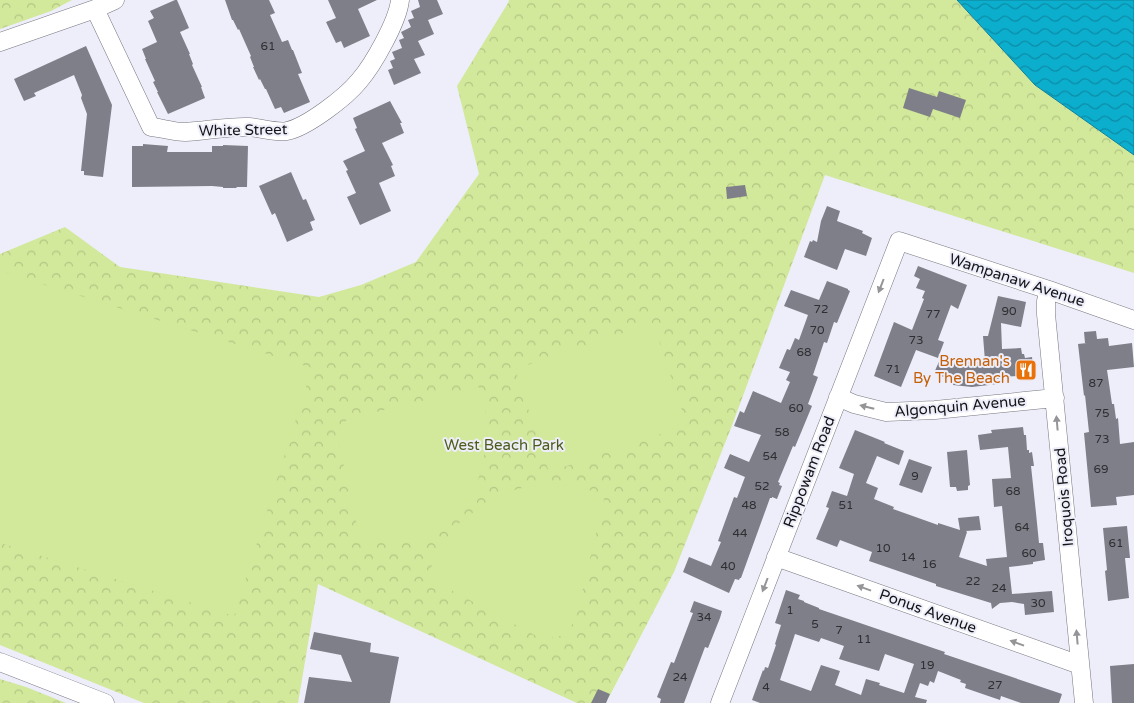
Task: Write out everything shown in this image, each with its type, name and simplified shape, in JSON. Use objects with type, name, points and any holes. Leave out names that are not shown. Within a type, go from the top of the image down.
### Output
[{"type":"street","points":[[0,42],[95,9],[115,0]]},
{"type":"street","name":"White Street","points":[[95,9],[150,127],[183,132],[248,127],[286,131],[297,128],[323,112],[359,82],[391,28],[400,0]]},
{"type":"street","name":"Wampanaw Avenue","points":[[899,241],[1050,290],[1134,320]]},
{"type":"street","name":"Rippowam Road","points":[[720,703],[899,241]]},
{"type":"street","name":"Iroquois Road","points":[[1050,290],[1046,301],[1046,314],[1084,703]]},
{"type":"street","name":"Algonquin Avenue","points":[[838,397],[854,404],[886,412],[935,410],[1055,398]]},
{"type":"street","name":"Ponus Avenue","points":[[776,557],[1080,665]]},
{"type":"street","points":[[0,662],[105,703]]},
{"type":"green space","points":[[0,0],[72,0],[51,11],[0,29]]},
{"type":"green space","name":"West Beach Park","points":[[509,0],[957,0],[1035,85],[1134,155],[1134,273],[825,175],[731,428],[674,572],[609,697],[595,703],[577,703],[318,584],[298,703],[144,703],[0,645],[0,254],[65,227],[120,267],[319,297],[361,285],[416,262],[479,174],[457,86]]},
{"type":"green space","points":[[0,271],[312,368],[234,616],[0,543]]},
{"type":"green space","points":[[653,323],[687,425],[549,472],[515,369]]},
{"type":"green space","points":[[479,387],[484,402],[488,429],[485,452],[477,484],[469,502],[447,527],[429,536],[403,539],[360,539],[337,435],[347,419]]},
{"type":"green space","points":[[551,483],[583,488],[605,495],[576,618],[569,630],[557,637],[538,637],[427,577],[440,547],[457,525],[485,503],[517,489]]},
{"type":"green space","points":[[0,679],[26,687],[66,703],[0,703]]},
{"type":"water","points":[[957,0],[1134,0],[1134,155],[1035,85]]},
{"type":"building","points":[[177,0],[189,28],[180,32],[190,54],[192,65],[205,98],[168,114],[153,82],[155,81],[142,49],[157,42],[148,21],[154,18],[150,11]]},
{"type":"building","points":[[225,0],[269,0],[275,13],[270,15],[282,42],[288,40],[293,50],[302,73],[298,74],[310,102],[284,113],[281,107],[275,109],[253,67],[251,56],[239,29],[232,20]]},
{"type":"building","points":[[328,0],[377,0],[358,9],[370,36],[344,48],[341,41],[336,43],[326,22],[336,18]]},
{"type":"building","points":[[418,0],[437,0],[443,14],[428,20],[434,34],[418,41],[425,55],[414,59],[421,73],[394,85],[388,70],[393,68],[390,61],[395,59],[392,52],[402,48],[399,40],[404,38],[401,32],[411,27],[408,20],[414,18],[411,11],[420,7]]},
{"type":"building","points":[[86,46],[112,105],[103,177],[84,175],[84,171],[81,171],[87,114],[74,75],[34,93],[36,96],[24,101],[14,79]]},
{"type":"building","points":[[909,88],[937,97],[939,91],[966,100],[960,118],[933,109],[930,117],[903,108]]},
{"type":"building","points":[[390,101],[402,123],[400,123],[404,133],[382,143],[393,165],[391,166],[395,176],[379,183],[391,211],[360,225],[347,197],[356,193],[343,161],[365,151],[355,129],[357,128],[353,118]]},
{"type":"building","points":[[143,144],[168,146],[167,152],[212,152],[212,146],[248,146],[247,187],[132,187],[132,146],[143,146]]},
{"type":"building","points":[[291,172],[303,200],[306,199],[315,220],[310,222],[313,230],[287,242],[275,213],[272,215],[259,186]]},
{"type":"building","points":[[745,185],[747,196],[727,199],[726,187]]},
{"type":"building","points":[[827,206],[840,211],[837,221],[863,231],[862,233],[872,238],[866,256],[845,249],[837,270],[804,257],[810,241],[817,242],[821,221]]},
{"type":"building","points":[[918,266],[967,285],[958,309],[951,305],[938,340],[944,342],[938,358],[916,350],[901,387],[874,376],[894,322],[912,330],[924,299],[922,298],[925,291],[916,288],[920,279],[914,276]]},
{"type":"building","points":[[827,281],[850,291],[837,323],[834,322],[827,343],[824,342],[813,375],[818,377],[808,404],[812,406],[778,482],[782,486],[777,499],[770,498],[741,578],[739,580],[735,579],[729,593],[683,572],[689,557],[711,566],[721,542],[718,541],[734,497],[737,498],[745,477],[724,468],[730,454],[749,462],[761,435],[734,426],[740,411],[744,413],[753,391],[781,403],[790,382],[786,380],[790,372],[779,368],[787,349],[790,350],[795,338],[799,340],[808,315],[784,306],[791,290],[819,300]]},
{"type":"building","points":[[998,296],[1026,302],[1021,327],[1001,323],[1002,349],[1021,348],[1025,358],[1032,357],[1034,375],[999,377],[997,384],[972,387],[953,385],[953,381],[934,373],[941,357],[985,361],[983,336],[988,336]]},
{"type":"building","points":[[1096,331],[1097,339],[1108,338],[1109,346],[1132,343],[1134,367],[1107,370],[1112,404],[1114,404],[1116,419],[1118,418],[1120,444],[1134,442],[1134,495],[1116,497],[1117,505],[1091,507],[1084,433],[1089,432],[1078,344],[1087,343],[1085,343],[1084,332]]},
{"type":"building","points":[[1023,427],[1024,435],[1026,435],[1027,450],[1029,450],[1029,453],[1032,452],[1034,466],[1031,466],[1039,543],[1043,543],[1045,560],[1033,562],[1033,564],[1009,567],[1012,594],[1052,591],[1054,612],[1025,615],[1024,604],[1012,602],[1000,603],[992,609],[991,603],[936,586],[936,584],[869,561],[872,552],[840,540],[837,547],[816,539],[829,508],[826,507],[832,491],[847,496],[854,474],[839,468],[855,430],[904,451],[899,465],[877,456],[866,483],[878,488],[874,499],[894,507],[893,509],[938,525],[938,523],[960,530],[958,518],[979,516],[981,530],[966,531],[959,557],[987,566],[986,559],[1007,557],[1002,506],[994,507],[992,479],[1011,478],[1008,447],[980,450],[978,435],[992,433],[991,430]]},
{"type":"building","points":[[967,450],[970,485],[968,490],[957,491],[956,487],[950,487],[947,452]]},
{"type":"building","points":[[909,459],[932,467],[922,493],[899,485]]},
{"type":"building","points":[[1127,526],[1130,558],[1125,558],[1129,598],[1108,601],[1103,528]]},
{"type":"building","points":[[786,590],[800,595],[798,599],[819,609],[1062,694],[1059,703],[1021,703],[1001,696],[1000,700],[965,688],[966,684],[960,682],[961,680],[938,671],[934,683],[930,681],[928,686],[920,683],[915,697],[927,700],[926,703],[760,703],[752,700],[763,670],[765,667],[768,668],[776,645],[781,625],[775,623]],"holes":[[[795,634],[819,642],[821,638],[844,646],[839,659],[879,671],[885,654],[914,664],[904,693],[866,679],[861,695],[835,685],[840,671],[821,665],[811,691],[780,680]]]},
{"type":"building","points":[[694,601],[722,611],[720,618],[708,648],[705,647],[684,703],[660,703],[661,699],[657,697],[671,662],[674,663],[693,613],[690,612]]},
{"type":"building","points":[[314,632],[371,643],[370,652],[399,657],[390,703],[304,703],[309,677],[352,682],[341,655],[310,649]]},
{"type":"building","points":[[1134,664],[1134,703],[1112,703],[1110,666]]},
{"type":"building","points":[[598,689],[610,694],[606,703],[591,703]]},
{"type":"place","name":"Brennan's By The Beach","points":[[1026,370]]}]
